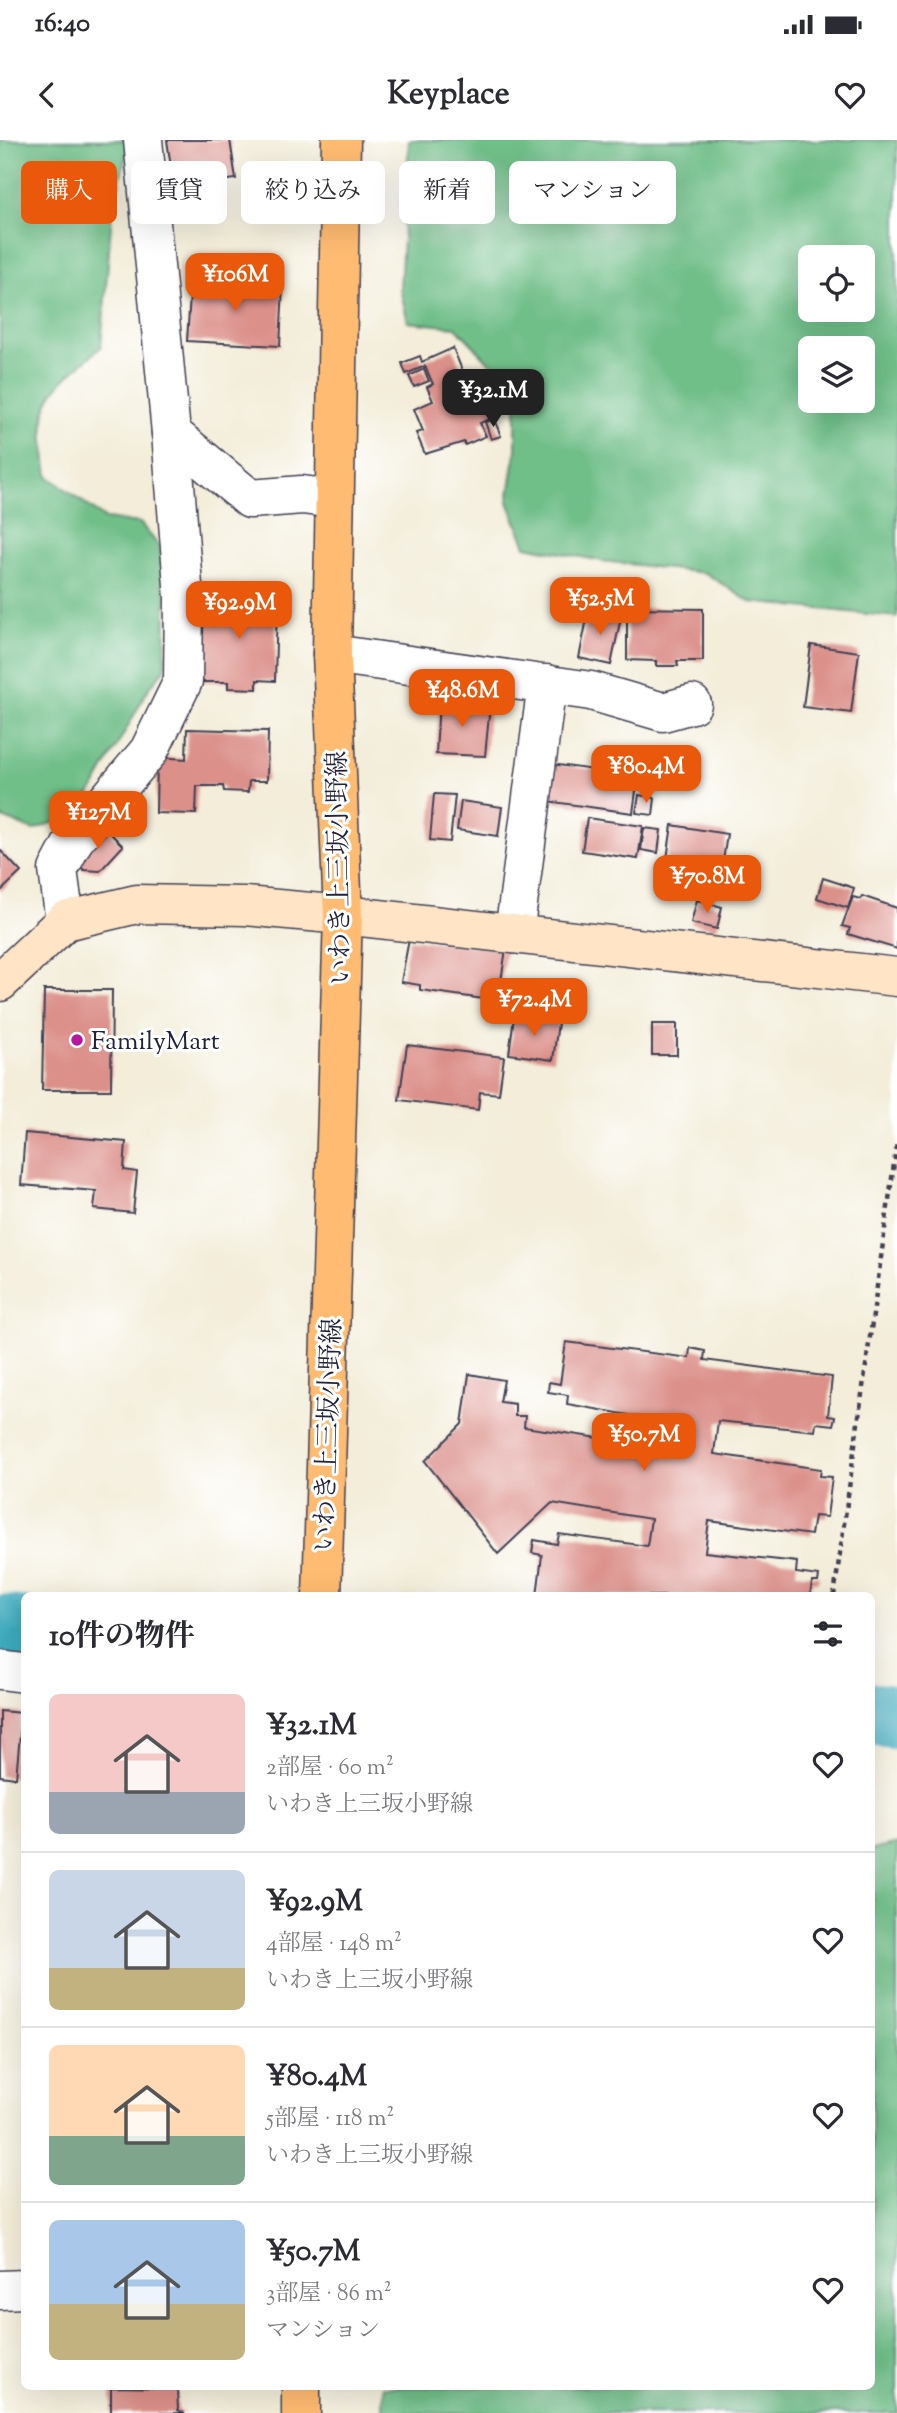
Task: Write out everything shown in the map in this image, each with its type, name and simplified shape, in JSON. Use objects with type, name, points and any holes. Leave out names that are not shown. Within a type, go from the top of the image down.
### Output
[{"type":"main road","name":"いわき上三坂小野線","points":[[322,1592],[343,915],[332,654],[341,140]]},
{"type":"main road","points":[[301,2390],[301,2413]]},
{"type":"street","points":[[65,921],[58,870],[74,840],[149,751],[183,681],[184,598],[143,140]]},
{"type":"street","points":[[171,433],[250,499],[302,495],[334,499]]},
{"type":"street","points":[[332,654],[591,691],[663,712],[692,704]]},
{"type":"street","points":[[514,934],[547,684]]},
{"type":"street","points":[[0,982],[65,921],[137,904],[246,906],[343,915],[897,976]]},
{"type":"street","points":[[0,1670],[21,1673]]},
{"type":"street","points":[[0,2290],[21,2289]]},
{"type":"path","points":[[835,1592],[897,1142]]},
{"type":"green space","points":[[0,140],[130,140],[117,193],[117,161],[21,161],[21,224],[111,224],[101,347],[67,377],[49,401],[43,430],[48,476],[106,519],[140,523],[160,547],[166,602],[165,669],[149,688],[86,802],[58,821],[33,830],[0,817]]},
{"type":"green space","points":[[409,140],[897,140],[897,617],[750,602],[705,573],[602,561],[526,546],[508,502],[516,450],[516,391],[456,327],[408,322],[400,289],[404,224],[495,224],[495,161],[408,161]]},
{"type":"green space","points":[[897,1844],[897,2413],[383,2413],[383,2390],[875,2390],[875,1849]]},
{"type":"building","points":[[167,140],[230,140],[236,179],[227,180],[227,161],[170,161]]},
{"type":"building","points":[[191,280],[283,286],[280,346],[187,341]]},
{"type":"building","points":[[453,348],[466,380],[480,374],[497,416],[480,423],[486,436],[465,445],[464,442],[425,454],[416,433],[423,431],[414,409],[433,401],[427,387],[433,384],[425,366],[406,374],[402,363],[420,356],[422,362]]},
{"type":"building","points":[[424,369],[429,381],[414,387],[409,376]]},
{"type":"building","points":[[494,419],[501,436],[491,439],[485,422]]},
{"type":"building","points":[[231,593],[261,595],[261,601],[277,602],[275,681],[257,680],[257,689],[228,688],[228,682],[201,682],[203,600],[231,600]]},
{"type":"building","points":[[627,608],[703,609],[703,661],[677,661],[678,666],[656,666],[656,661],[627,660]]},
{"type":"building","points":[[589,609],[621,617],[611,665],[579,658]]},
{"type":"building","points":[[811,645],[859,652],[851,713],[803,707]]},
{"type":"building","points":[[439,701],[490,705],[485,756],[436,754]]},
{"type":"building","points":[[187,729],[268,731],[267,781],[249,781],[248,792],[224,791],[223,786],[197,786],[196,814],[156,813],[157,757],[186,759]]},
{"type":"building","points":[[551,764],[638,776],[633,813],[546,801]]},
{"type":"building","points":[[434,794],[455,795],[450,842],[430,840]]},
{"type":"building","points":[[639,795],[655,798],[653,815],[636,813]]},
{"type":"building","points":[[461,801],[502,807],[498,836],[457,830]]},
{"type":"building","points":[[587,818],[643,826],[638,859],[582,851]]},
{"type":"building","points":[[102,825],[123,846],[100,871],[84,870],[72,858]]},
{"type":"building","points":[[672,825],[727,834],[720,882],[692,878],[689,898],[662,893]]},
{"type":"building","points":[[644,828],[661,830],[658,853],[641,850]]},
{"type":"building","points":[[0,850],[21,872],[0,892]]},
{"type":"building","points":[[823,878],[854,888],[848,908],[817,898]]},
{"type":"building","points":[[862,896],[897,908],[897,949],[848,934],[850,928],[842,926],[853,897],[860,899]]},
{"type":"building","points":[[697,900],[722,907],[717,929],[691,923]]},
{"type":"building","points":[[409,939],[506,949],[498,1001],[420,990],[420,985],[401,982]]},
{"type":"building","name":"FamilyMart","points":[[44,990],[112,990],[111,1090],[42,1090]]},
{"type":"building","points":[[514,1017],[558,1023],[553,1060],[509,1054]]},
{"type":"building","points":[[652,1024],[677,1024],[677,1055],[652,1055]]},
{"type":"building","points":[[407,1045],[504,1057],[499,1094],[480,1092],[478,1110],[399,1100]]},
{"type":"building","points":[[25,1133],[126,1142],[124,1170],[137,1172],[133,1213],[94,1209],[96,1191],[21,1185]]},
{"type":"building","points":[[566,1342],[689,1358],[690,1348],[705,1351],[704,1360],[832,1377],[828,1416],[835,1417],[833,1425],[816,1423],[815,1431],[718,1421],[714,1454],[821,1469],[820,1476],[832,1477],[827,1517],[814,1516],[811,1535],[709,1521],[705,1552],[797,1562],[796,1573],[819,1576],[818,1582],[812,1582],[811,1592],[537,1592],[542,1555],[532,1553],[534,1540],[557,1544],[559,1534],[647,1546],[651,1519],[552,1503],[498,1554],[425,1461],[462,1424],[469,1374],[504,1380],[500,1402],[515,1404],[515,1416],[525,1416],[524,1427],[660,1447],[663,1421],[567,1404],[568,1395],[548,1392],[549,1382],[560,1384]]},
{"type":"building","points":[[0,1711],[21,1713],[16,1778],[0,1776]]},
{"type":"building","points":[[111,2390],[177,2390],[178,2410],[185,2413],[111,2413]]},
{"type":"waterway","points":[[0,1626],[21,1628]]},
{"type":"waterway","points":[[875,1714],[897,1717]]},
{"type":"place","name":"FamilyMart","points":[[77,1040]]}]
